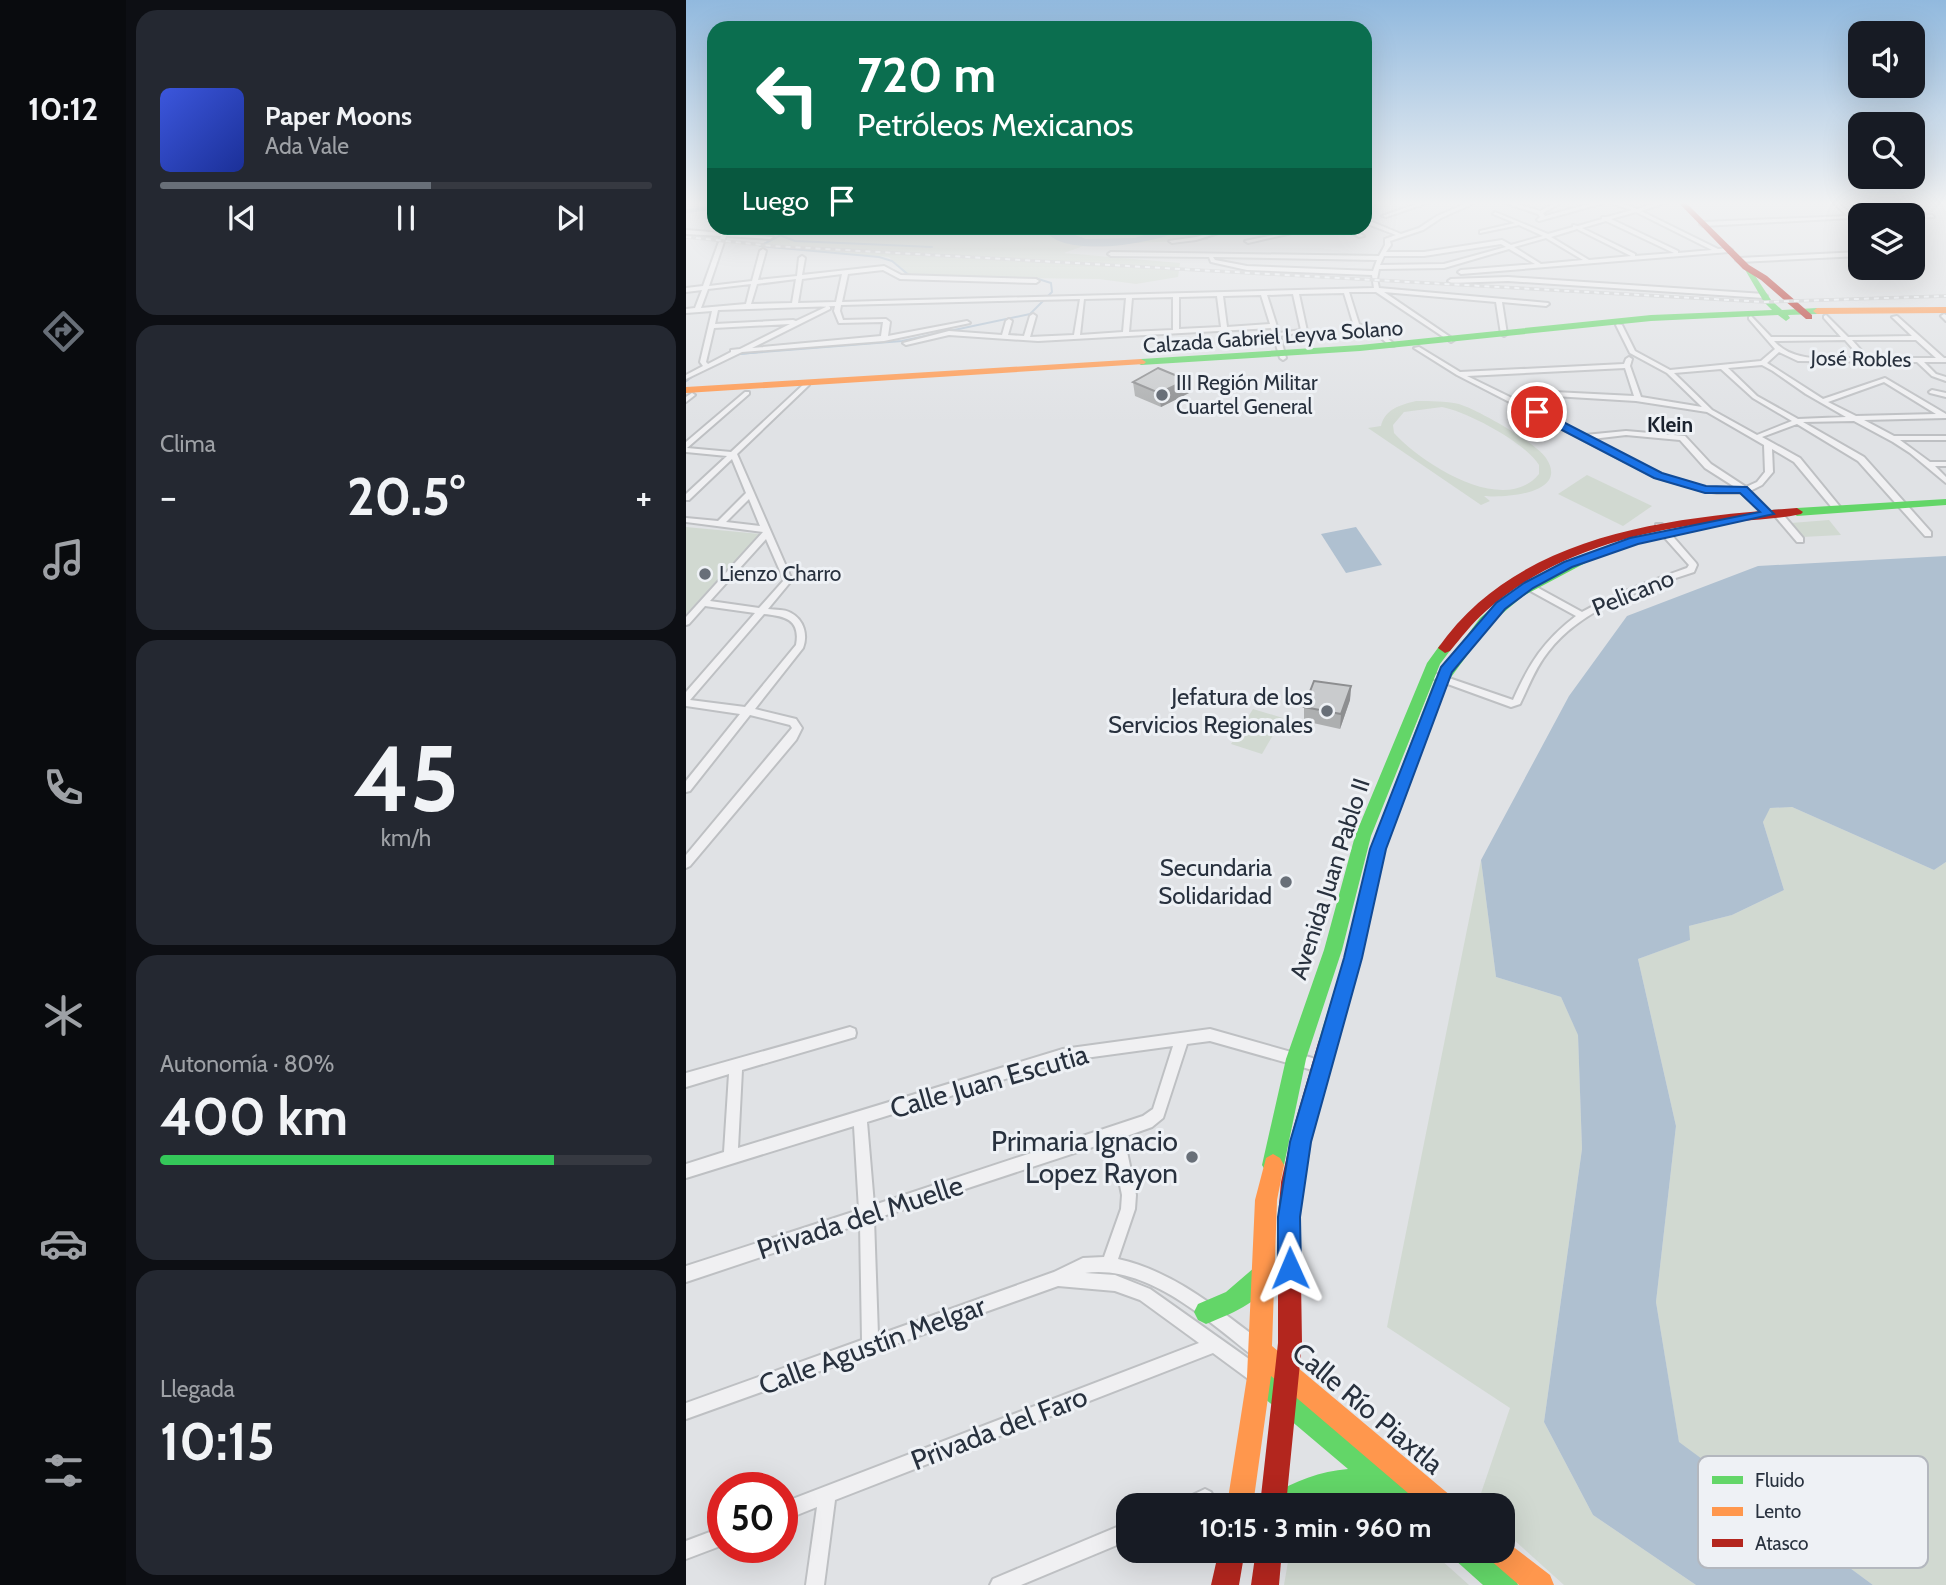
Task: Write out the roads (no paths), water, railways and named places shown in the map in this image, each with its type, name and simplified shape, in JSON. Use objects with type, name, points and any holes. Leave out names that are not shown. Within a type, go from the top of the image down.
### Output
[{"type":"main road","points":[[1748,275],[1764,296],[1795,313]]},
{"type":"main road","points":[[1753,275],[1795,313]]},
{"type":"main road","name":"Calzada Gabriel Leyva Solano","points":[[687,395],[1417,348],[1619,325],[1795,313]]},
{"type":"main road","name":"Calzada Gabriel Leyva Solano","points":[[1282,355],[1651,318],[1795,313],[1945,315]]},
{"type":"main road","name":"Calzada Gabriel Leyva Solano","points":[[1833,314],[1895,317],[1945,315]]},
{"type":"main road","name":"Calzada Gabriel Leyva Solano","points":[[687,395],[804,388]]},
{"type":"main road","name":"Avenida Juan Pablo II","points":[[1242,1493],[1259,1377],[1266,1200],[1296,1059],[1343,913],[1363,836],[1434,676],[1463,624],[1491,597],[1515,580],[1561,555],[1596,542],[1662,530],[1719,525],[1735,519],[1772,513],[1946,502]]},
{"type":"main road","name":"Avenida Juan Pablo II","points":[[1277,1493],[1286,1402],[1292,1184],[1300,1142],[1323,1067],[1378,849],[1434,676],[1486,621],[1528,586],[1583,558],[1662,530]]},
{"type":"main road","points":[[1343,913],[1362,918]]},
{"type":"main road","points":[[1206,1312],[1234,1301],[1263,1275]]},
{"type":"main road","name":"Calle Río Piaxtla","points":[[1260,1351],[1428,1493]]},
{"type":"main road","name":"Calle Río Piaxtla","points":[[1259,1377],[1396,1493]]},
{"type":"main road","points":[[1298,1493],[1319,1482],[1384,1482]]},
{"type":"main road","points":[[1226,1585],[1230,1563]]},
{"type":"main road","points":[[1265,1585],[1268,1563]]},
{"type":"main road","points":[[1478,1563],[1504,1585]]},
{"type":"main road","points":[[1514,1563],[1540,1585]]},
{"type":"street","points":[[698,309],[710,275]]},
{"type":"street","points":[[748,306],[755,275]]},
{"type":"street","points":[[794,305],[799,275]]},
{"type":"street","points":[[686,290],[822,275]]},
{"type":"street","points":[[844,275],[836,306],[841,322],[884,320],[887,322],[884,339]]},
{"type":"street","points":[[896,275],[1036,281]]},
{"type":"street","points":[[1376,275],[1373,284],[1377,290],[1451,340]]},
{"type":"street","points":[[1464,275],[1469,281]]},
{"type":"street","points":[[1451,281],[1508,279],[1764,296]]},
{"type":"street","points":[[686,311],[748,306],[1082,300],[1377,290],[1546,304]]},
{"type":"street","points":[[1346,291],[1354,323],[1381,335],[1392,345]]},
{"type":"street","points":[[1276,335],[1304,331],[1296,293]]},
{"type":"street","points":[[1264,294],[1282,355]]},
{"type":"street","points":[[1220,295],[1224,328]]},
{"type":"street","points":[[1175,331],[1176,297]]},
{"type":"street","points":[[1126,334],[1129,298]]},
{"type":"street","points":[[1077,337],[1082,300]]},
{"type":"street","points":[[1499,300],[1504,334]]},
{"type":"street","points":[[686,377],[733,351],[836,306]]},
{"type":"street","points":[[705,365],[703,362],[716,307]]},
{"type":"street","points":[[1833,314],[1846,338],[1867,360]]},
{"type":"street","points":[[1026,338],[1033,316]]},
{"type":"street","points":[[1895,317],[1944,360]]},
{"type":"street","points":[[1751,318],[1777,349],[1763,363]]},
{"type":"street","points":[[926,331],[931,321]]},
{"type":"street","points":[[1004,337],[1009,321]]},
{"type":"street","points":[[712,326],[795,322]]},
{"type":"street","points":[[733,351],[884,339],[967,323]]},
{"type":"street","points":[[1619,325],[1632,352],[1669,372],[1710,411],[1768,443],[1804,467],[1838,509]]},
{"type":"street","points":[[906,343],[954,333],[1026,338],[1077,337],[1273,326]]},
{"type":"street","points":[[1770,339],[1919,338]]},
{"type":"street","points":[[1417,348],[1459,374],[1658,475],[1682,483],[1705,489],[1743,489],[1757,485],[1769,472],[1768,443]]},
{"type":"street","name":"José Robles","points":[[1777,349],[1808,360],[1944,360]]},
{"type":"street","points":[[1632,352],[1627,366],[1639,400]]},
{"type":"street","points":[[1919,360],[1934,374],[1946,379]]},
{"type":"street","points":[[1669,372],[1763,363],[1777,369],[1796,385],[1823,401],[1895,438],[1946,481]]},
{"type":"street","points":[[1459,374],[1627,366]]},
{"type":"street","points":[[1723,367],[1755,397],[1861,459],[1928,534]]},
{"type":"street","points":[[1823,401],[1884,381],[1945,416]]},
{"type":"street","points":[[686,498],[804,388]]},
{"type":"street","points":[[1932,391],[1946,395]]},
{"type":"street","points":[[686,448],[747,393]]},
{"type":"street","points":[[1512,400],[1540,396],[1639,400],[1710,411]]},
{"type":"street","points":[[1756,436],[1794,421],[1945,416]]},
{"type":"street","points":[[1586,437],[1626,433],[1678,437],[1685,440],[1708,466],[1743,489],[1800,540]]},
{"type":"street","points":[[1895,438],[1946,438]]},
{"type":"street","points":[[686,448],[733,454]]},
{"type":"street","points":[[686,700],[788,580],[733,454]]},
{"type":"street","points":[[1929,464],[1946,464]]},
{"type":"street","points":[[721,523],[750,493]]},
{"type":"street","points":[[686,520],[766,531]]},
{"type":"street","name":"Pelicano","points":[[1434,676],[1514,704],[1535,660],[1581,615],[1628,591],[1691,570],[1693,565],[1662,530]]},
{"type":"street","points":[[686,622],[766,531]]},
{"type":"street","points":[[1528,586],[1581,615]]},
{"type":"street","points":[[686,788],[800,646],[803,637],[798,623],[787,614],[703,603]]},
{"type":"street","points":[[686,700],[747,711],[796,724],[792,737],[686,863]]},
{"type":"street","points":[[686,1080],[850,1033]]},
{"type":"street","name":"Calle Juan Escutia","points":[[686,1171],[1063,1055],[1210,1035],[1296,1059]]},
{"type":"street","name":"Privada del Muelle","points":[[686,1274],[1147,1122],[1158,1113],[1182,1039]]},
{"type":"street","points":[[1296,1059],[1323,1067]]},
{"type":"street","points":[[731,1157],[736,1066]]},
{"type":"street","points":[[860,1118],[867,1215],[870,1346]]},
{"type":"street","points":[[1109,1264],[1128,1209],[1129,1195],[1116,1133]]},
{"type":"street","name":"Calle Agustín Melgar","points":[[686,1412],[1057,1279],[1086,1265],[1109,1264],[1148,1276],[1206,1312],[1260,1351]]},
{"type":"street","name":"Calle Agustín Melgar","points":[[1057,1279],[1115,1283],[1145,1294],[1259,1377]]},
{"type":"street","name":"Privada del Faro","points":[[798,1506],[1216,1344]]},
{"type":"street","points":[[815,1585],[827,1495]]},
{"type":"street","points":[[999,1585],[1116,1536]]},
{"type":"street","points":[[686,1550],[707,1542]]},
{"type":"water","points":[[1356,527],[1382,565],[1346,573],[1321,534]]},
{"type":"water","points":[[1946,556],[1946,862],[1934,870],[1792,807],[1770,808],[1763,822],[1784,890],[1732,915],[1689,926],[1690,940],[1638,959],[1676,1126],[1656,1302],[1679,1442],[1698,1456],[1698,1568],[1850,1568],[1873,1585],[1696,1585],[1593,1515],[1544,1422],[1582,1149],[1578,1035],[1561,997],[1496,977],[1481,860],[1569,696],[1627,616],[1758,566]]},
{"type":"waterway","points":[[757,352],[737,354],[902,341],[1030,314],[1052,292],[1051,283],[1035,278],[998,278]]},
{"type":"waterway","points":[[686,381],[695,374]]},
{"type":"railway","points":[[1286,275],[1765,302],[1946,296]]},
{"type":"place","name":"III Región Militar Cuartel General","points":[[1162,395]]},
{"type":"place","name":"Lienzo Charro","points":[[705,574]]},
{"type":"place","name":"Jefatura de los Servicios Regionales","points":[[1327,711]]},
{"type":"place","name":"Secundaria Solidaridad","points":[[1286,882]]},
{"type":"place","name":"Primaria Ignacio Lopez Rayon","points":[[1192,1157]]},
{"type":"district","name":"Klein","points":[[1670,425]]}]
